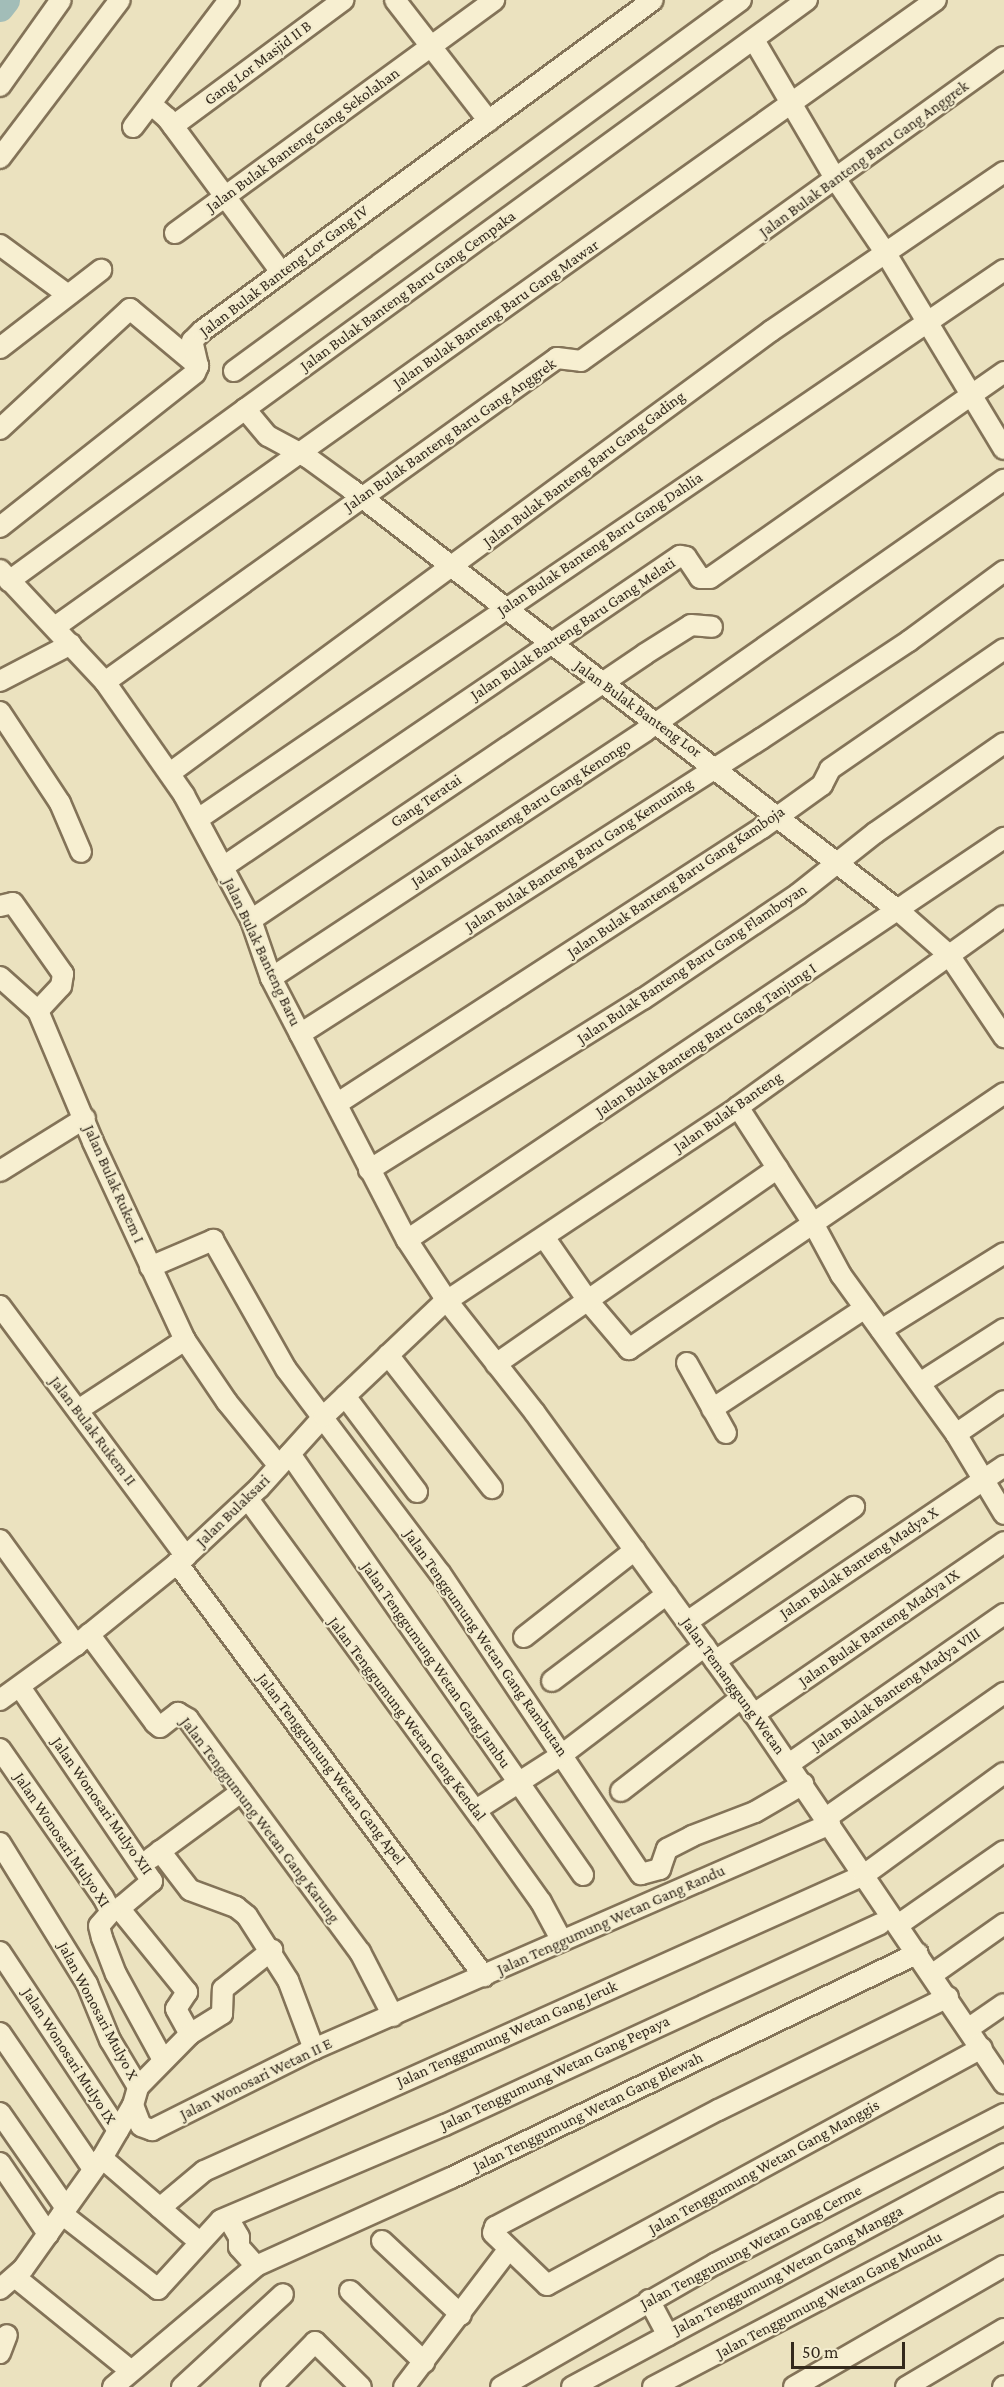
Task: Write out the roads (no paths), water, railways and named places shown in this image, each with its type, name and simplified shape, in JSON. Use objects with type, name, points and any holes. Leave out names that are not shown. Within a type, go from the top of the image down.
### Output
[{"type":"street","points":[[0,86],[61,0]]},
{"type":"street","points":[[0,158],[120,0]]},
{"type":"street","points":[[133,127],[152,105],[229,0]]},
{"type":"street","name":"Gang Lor Masjid II B","points":[[173,126],[343,0]]},
{"type":"street","points":[[396,0],[489,121]]},
{"type":"street","name":"Jalan Bulak Banteng Gang Sekolahan","points":[[175,233],[495,0]]},
{"type":"street","name":"Jalan Bulak Banteng Lor Gang IV","points":[[198,366],[193,339],[280,272],[653,0]]},
{"type":"street","points":[[234,371],[741,0]]},
{"type":"street","name":"Jalan Bulak Banteng Baru Gang Cempaka","points":[[5,576],[245,409],[807,0]]},
{"type":"street","name":"Jalan Bulak Banteng Baru Gang Mawar","points":[[55,627],[936,0]]},
{"type":"street","points":[[754,40],[790,105],[836,180],[885,252],[1004,449]]},
{"type":"street","name":"Jalan Bulak Banteng Baru Gang Anggrek","points":[[105,682],[557,358],[581,361],[836,180],[1004,57]]},
{"type":"street","points":[[152,105],[173,126],[280,272]]},
{"type":"street","name":"Jalan Bulak Banteng Baru Gang Gading","points":[[170,773],[771,331],[1004,172]]},
{"type":"street","points":[[0,245],[68,295]]},
{"type":"street","points":[[0,348],[101,270]]},
{"type":"street","name":"Jalan Bulak Banteng Baru Gang Dahlia","points":[[198,819],[1004,270]]},
{"type":"street","points":[[0,429],[131,310],[198,366],[195,373],[140,418],[0,527]]},
{"type":"street","name":"Jalan Bulak Banteng Baru Gang Melati","points":[[223,867],[395,752],[548,643],[680,556],[686,557],[700,578],[710,578],[1004,372]]},
{"type":"street","name":"Jalan Bulak Banteng Lor","points":[[245,409],[268,436],[299,453],[452,566],[548,643],[717,767],[899,910],[949,955],[997,1012],[1004,1037]]},
{"type":"street","name":"Jalan Bulak Banteng Baru Gang Kenongo","points":[[271,978],[657,723],[1004,480]]},
{"type":"street","name":"Jalan Bulak Banteng Baru Gang Kemuning","points":[[300,1034],[909,641],[1004,571]]},
{"type":"street","name":"Jalan Bulak Banteng Baru","points":[[5,576],[55,627],[61,649],[105,682],[170,773],[198,819],[251,920],[271,978],[338,1103],[369,1170],[441,1306]]},
{"type":"street","name":"Gang Teratai","points":[[251,920],[602,682],[691,626],[712,627]]},
{"type":"street","points":[[0,681],[61,649]]},
{"type":"street","name":"Jalan Bulak Banteng Baru Gang Kamboja","points":[[338,1103],[822,785],[830,769],[1004,650]]},
{"type":"street","points":[[0,712],[60,803],[81,852]]},
{"type":"street","name":"Jalan Bulak Banteng Baru Gang Flamboyan","points":[[369,1170],[643,999],[798,894],[837,863],[1004,743]]},
{"type":"street","name":"Jalan Bulak Banteng Baru Gang Tanjung I","points":[[407,1240],[1004,838]]},
{"type":"street","points":[[0,977],[38,1011],[61,986],[63,974],[13,903],[3,904]]},
{"type":"street","name":"Jalan Bulak Banteng","points":[[441,1306],[738,1107],[1004,916]]},
{"type":"street","name":"Jalan Bulak Rukem I","points":[[38,1011],[150,1267],[186,1340],[227,1402],[284,1460]]},
{"type":"street","points":[[544,1237],[588,1302],[629,1349],[814,1225],[1004,1093]]},
{"type":"street","points":[[738,1107],[814,1225],[841,1275],[956,1434],[1004,1514]]},
{"type":"street","points":[[0,1171],[85,1118]]},
{"type":"street","points":[[496,1364],[778,1168]]},
{"type":"street","name":"Jalan Tenggumung Wetan Gang Rambutan","points":[[150,1267],[213,1240],[286,1369],[324,1416],[440,1573],[641,1874],[657,1871],[667,1850],[684,1840],[755,1812],[797,1787]]},
{"type":"street","points":[[881,1330],[1004,1253]]},
{"type":"street","name":"Jalan Bulak Rukem II","points":[[0,1306],[78,1410],[182,1559]]},
{"type":"street","name":"Jalan Bulaksari","points":[[0,1700],[83,1640],[182,1559],[248,1499],[324,1416],[441,1306]]},
{"type":"street","name":"Jalan Temanggung Wetan","points":[[441,1306],[496,1364],[742,1697],[789,1764],[797,1787],[860,1877],[909,1957],[933,1974],[942,1999],[969,2028],[977,2051],[1004,2083]]},
{"type":"street","points":[[712,1409],[865,1308]]},
{"type":"street","points":[[920,1383],[1004,1329]]},
{"type":"street","points":[[78,1410],[186,1340]]},
{"type":"street","points":[[388,1355],[492,1488]]},
{"type":"street","points":[[687,1363],[726,1433]]},
{"type":"street","points":[[345,1396],[417,1492]]},
{"type":"street","points":[[956,1434],[1004,1401]]},
{"type":"street","name":"Jalan Tenggumung Wetan Gang Jambu","points":[[284,1460],[583,1875]]},
{"type":"street","name":"Jalan Bulak Banteng Madya X","points":[[476,1810],[519,1785],[710,1654],[1004,1466]]},
{"type":"street","name":"Jalan Tenggumung Wetan Gang Kendal","points":[[248,1499],[476,1810],[541,1902],[562,1941]]},
{"type":"street","points":[[687,1622],[854,1507]]},
{"type":"street","points":[[0,1540],[83,1640]]},
{"type":"street","name":"Jalan Bulak Banteng Madya IX","points":[[754,1714],[1004,1542]]},
{"type":"street","points":[[524,1637],[634,1550]]},
{"type":"street","name":"Jalan Tenggumung Wetan Gang Apel","points":[[182,1559],[484,1976]]},
{"type":"street","points":[[552,1681],[667,1594]]},
{"type":"street","name":"Jalan Bulak Banteng Madya VIII","points":[[789,1764],[1004,1614]]},
{"type":"street","name":"Jalan Tenggumung Wetan Gang Karung","points":[[83,1640],[155,1723],[160,1726],[183,1714],[360,1952],[393,2016]]},
{"type":"street","name":"Jalan Wonosari Mulyo XII","points":[[20,1687],[153,1881],[117,1909]]},
{"type":"street","name":"Jalan Tenggumung Wetan Gang Randu","points":[[393,2016],[825,1824],[1004,1693]]},
{"type":"street","points":[[621,1791],[742,1697]]},
{"type":"street","name":"Jalan Wonosari Mulyo XI","points":[[0,1749],[117,1909],[99,1926],[102,1938],[116,1974],[163,2060]]},
{"type":"street","name":"Jalan Tenggumung Wetan Gang Jeruk","points":[[160,2208],[204,2171],[860,1877],[1004,1773]]},
{"type":"street","points":[[142,1865],[241,1792]]},
{"type":"street","name":"Jalan Wonosari Mulyo X","points":[[0,1843],[87,1984],[136,2096]]},
{"type":"street","points":[[160,1851],[190,1890],[236,1907],[272,1950],[298,2000],[314,2049]]},
{"type":"street","name":"Jalan Tenggumung Wetan Gang Pepaya","points":[[64,2211],[154,2288],[159,2289],[198,2241],[228,2218],[445,2125],[888,1922],[1004,1851]]},
{"type":"street","points":[[117,1909],[187,1992],[176,2009],[190,2034]]},
{"type":"street","points":[[933,1974],[1004,1924]]},
{"type":"street","points":[[130,2370],[8,2283],[64,2211],[118,2130],[136,2096],[163,2060],[190,2034],[222,2014],[223,1989],[272,1950]]},
{"type":"street","name":"Jalan Wonosari Mulyo IX","points":[[0,1952],[118,2130]]},
{"type":"street","name":"Jalan Tenggumung Wetan Gang Blewah","points":[[113,2387],[130,2370],[256,2266],[451,2178],[833,1997],[909,1957]]},
{"type":"street","points":[[404,2387],[461,2315],[508,2250],[493,2233],[495,2227],[840,2046],[942,1999]]},
{"type":"street","points":[[969,2028],[1004,2004]]},
{"type":"street","name":"Jalan Wonosari Wetan II E","points":[[136,2096],[141,2126],[152,2130],[314,2049],[393,2016]]},
{"type":"street","points":[[0,2033],[97,2163],[160,2208],[198,2241]]},
{"type":"street","name":"Jalan Tenggumung Wetan Gang Manggis","points":[[508,2250],[547,2285],[977,2051]]},
{"type":"street","points":[[0,2113],[64,2211]]},
{"type":"street","name":"Jalan Tenggumung Wetan Gang Cerme","points":[[501,2387],[650,2300],[1004,2114]]},
{"type":"street","name":"Jalan Tenggumung Wetan Gang Mangga","points":[[572,2387],[1004,2154]]},
{"type":"street","points":[[0,2163],[48,2234]]},
{"type":"street","name":"Jalan Tenggumung Wetan Gang Mundu","points":[[653,2387],[1004,2203]]},
{"type":"street","points":[[228,2218],[239,2247],[256,2266]]},
{"type":"street","points":[[382,2241],[391,2254],[461,2315]]},
{"type":"street","points":[[794,2387],[1004,2266]]},
{"type":"street","points":[[350,2291],[424,2362]]},
{"type":"street","points":[[182,2387],[283,2294]]},
{"type":"street","points":[[650,2300],[668,2335]]},
{"type":"street","points":[[906,2387],[1004,2329]]},
{"type":"street","points":[[271,2387],[315,2342],[357,2386]]},
{"type":"waterway","points":[[0,8],[6,0]]}]
